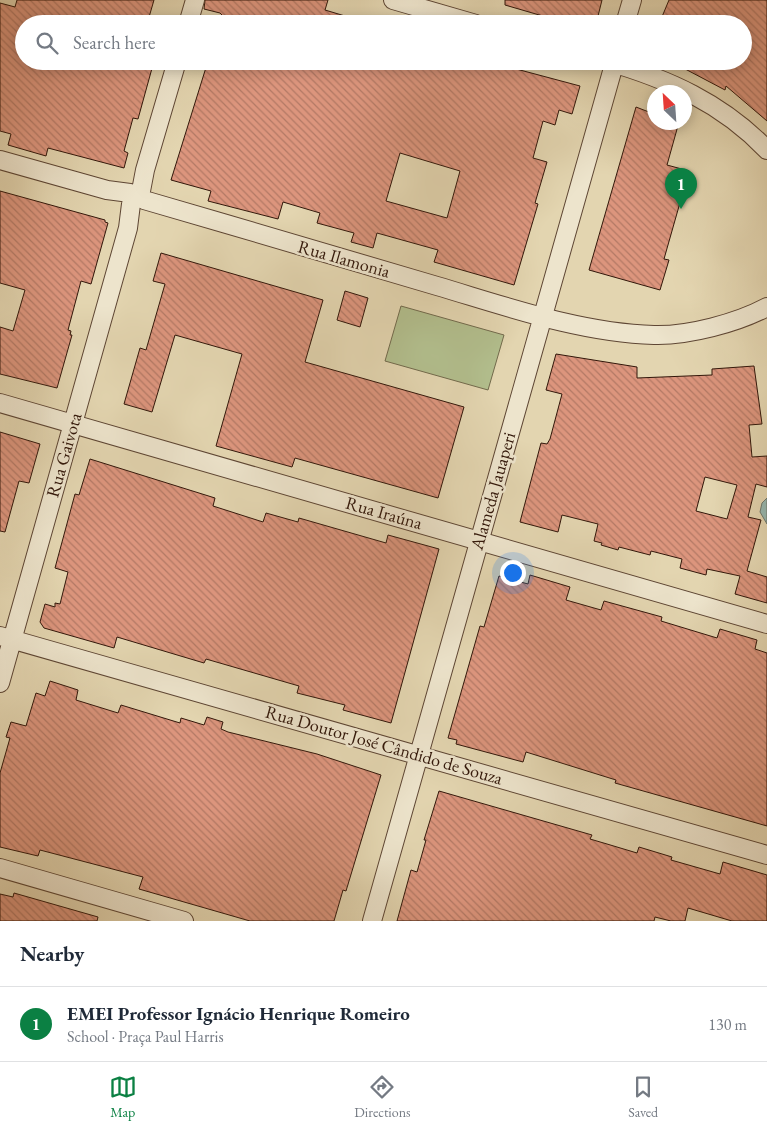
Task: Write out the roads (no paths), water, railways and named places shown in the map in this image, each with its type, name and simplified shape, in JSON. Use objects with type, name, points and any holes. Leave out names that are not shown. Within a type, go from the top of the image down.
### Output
[{"type":"street","points":[[191,15],[195,0]]},
{"type":"street","points":[[394,0],[445,15]]},
{"type":"street","points":[[628,15],[632,0]]},
{"type":"street","name":"Rua Gaivota","points":[[0,683],[6,637],[72,424],[128,228],[135,197],[174,70]]},
{"type":"street","name":"Alameda Jauaperi","points":[[372,921],[544,317],[610,70]]},
{"type":"street","points":[[632,70],[698,96],[750,132],[767,150]]},
{"type":"street","name":"Rua Ilamonia","points":[[0,160],[135,197],[544,317],[609,332],[656,336],[720,325],[767,307]]},
{"type":"street","name":"Rua Iraúna","points":[[0,404],[767,624]]},
{"type":"street","name":"Rua Doutor José Cândido de Souza","points":[[6,637],[767,855]]},
{"type":"street","points":[[0,868],[184,921]]},
{"type":"water","points":[[767,498],[767,524],[760,512],[762,503]]},
{"type":"place","name":"EMEI Professor Ignácio Henrique Romeiro","points":[[681,209]]}]
